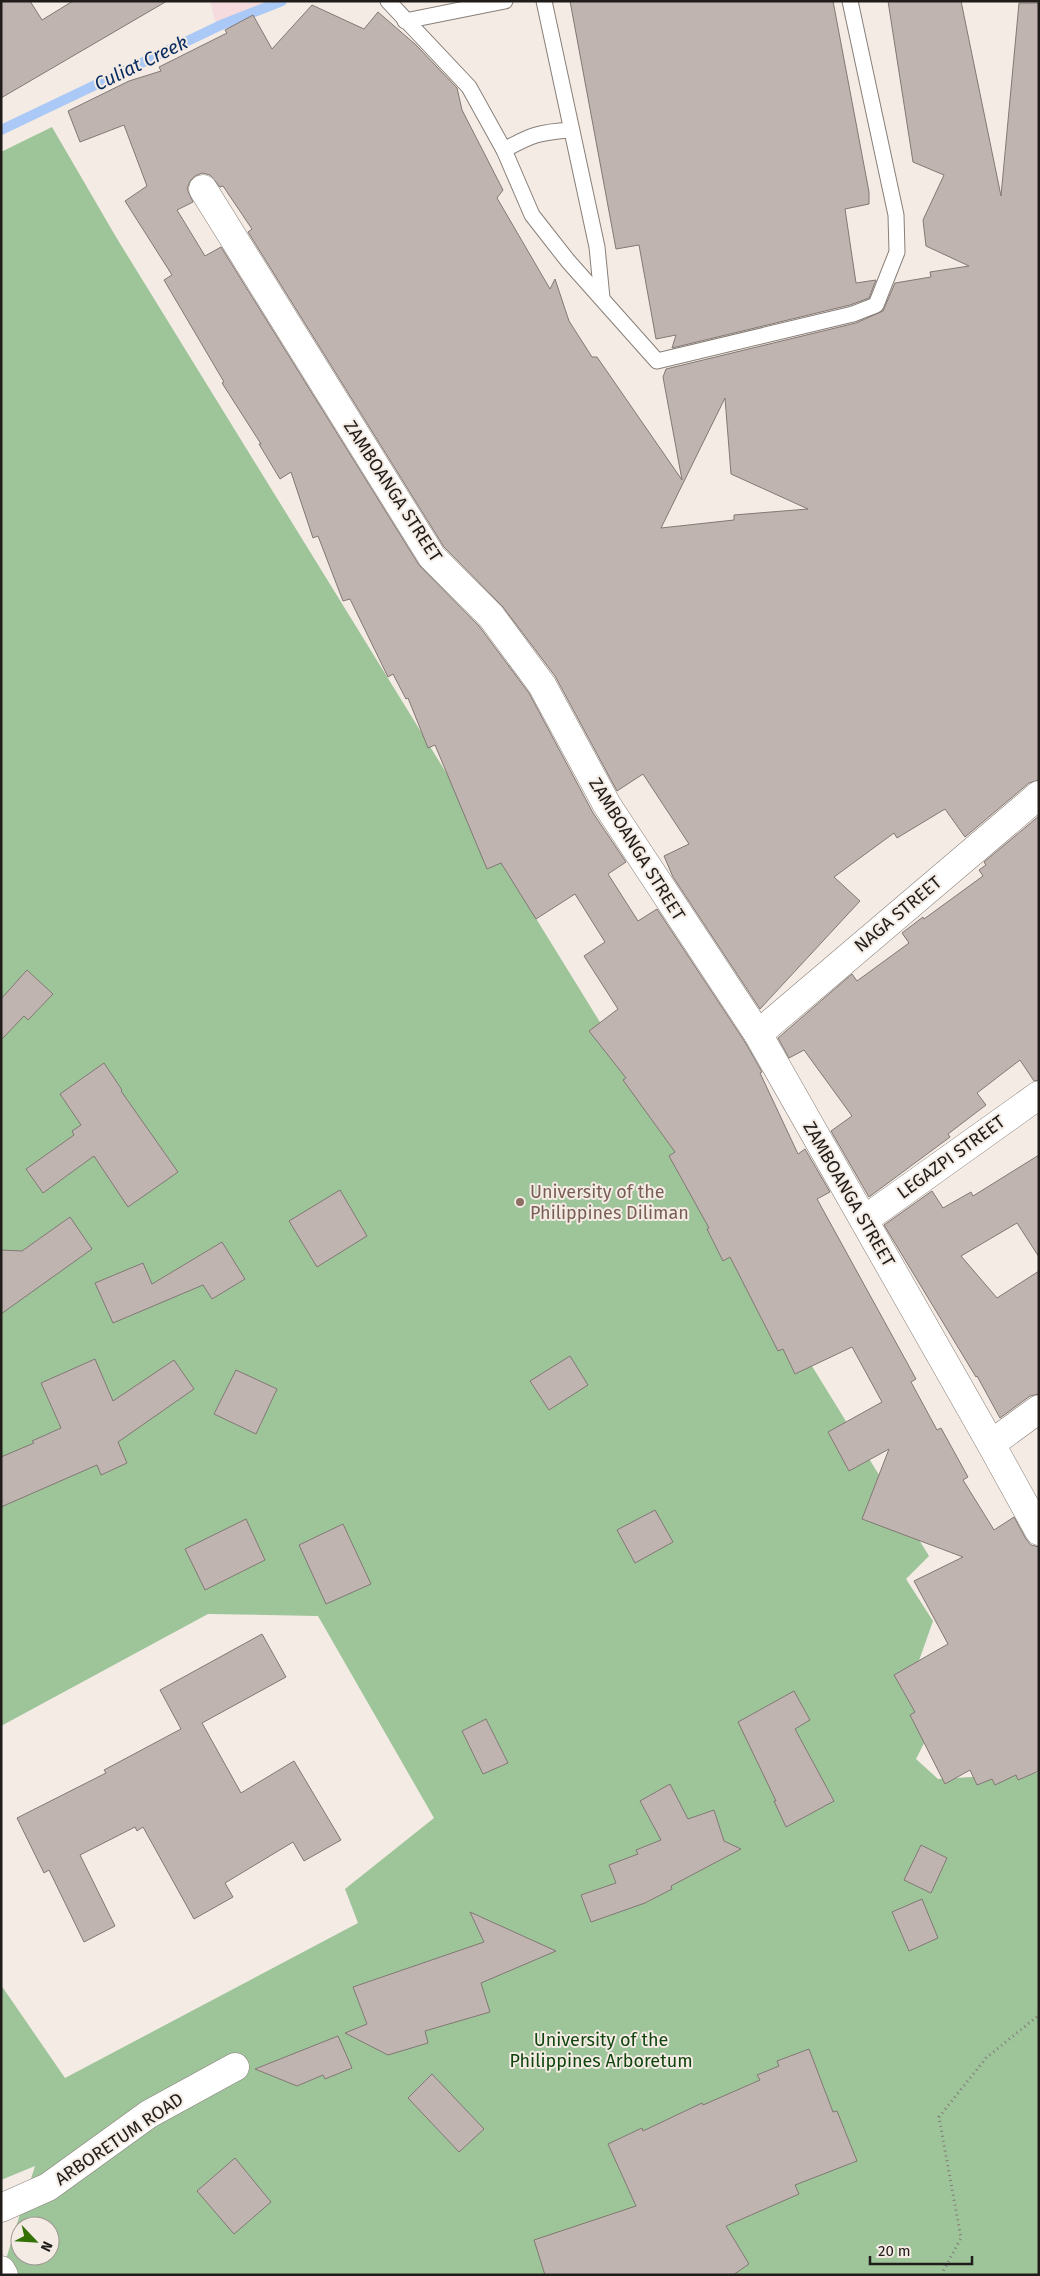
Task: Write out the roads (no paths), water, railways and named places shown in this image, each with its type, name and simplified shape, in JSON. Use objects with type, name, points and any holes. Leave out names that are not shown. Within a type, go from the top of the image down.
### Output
[{"type":"street","name":"ZAMBOANGA STREET","points":[[203,189],[432,556],[491,616],[542,685],[607,806],[758,1034],[1039,1532]]},
{"type":"street","name":"NAGA STREET","points":[[758,1034],[1039,795]]},
{"type":"street","name":"LEGAZPI STREET","points":[[864,1220],[1039,1095]]},
{"type":"street","points":[[991,1444],[1039,1409]]},
{"type":"street","name":"ARBORETUM ROAD","points":[[1,2208],[48,2186],[149,2114],[235,2067]]},
{"type":"street","points":[[1,2270],[4,2275]]},
{"type":"lane","points":[[405,21],[505,1]]},
{"type":"lane","points":[[544,1],[597,247],[602,298]]},
{"type":"lane","points":[[389,3],[469,87],[504,150],[532,215],[568,261],[657,361],[853,314],[876,305],[897,252],[896,215],[850,1]]},
{"type":"lane","points":[[504,150],[526,138],[543,132],[571,130]]},
{"type":"waterway","name":"Culiat Creek","points":[[1,130],[221,25],[282,1]]},
{"type":"place","name":"University of the Philippines Diliman","points":[[520,1202]]},
{"type":"park label","name":"University of the Philippines Arboretum","points":[[601,2050]]}]
